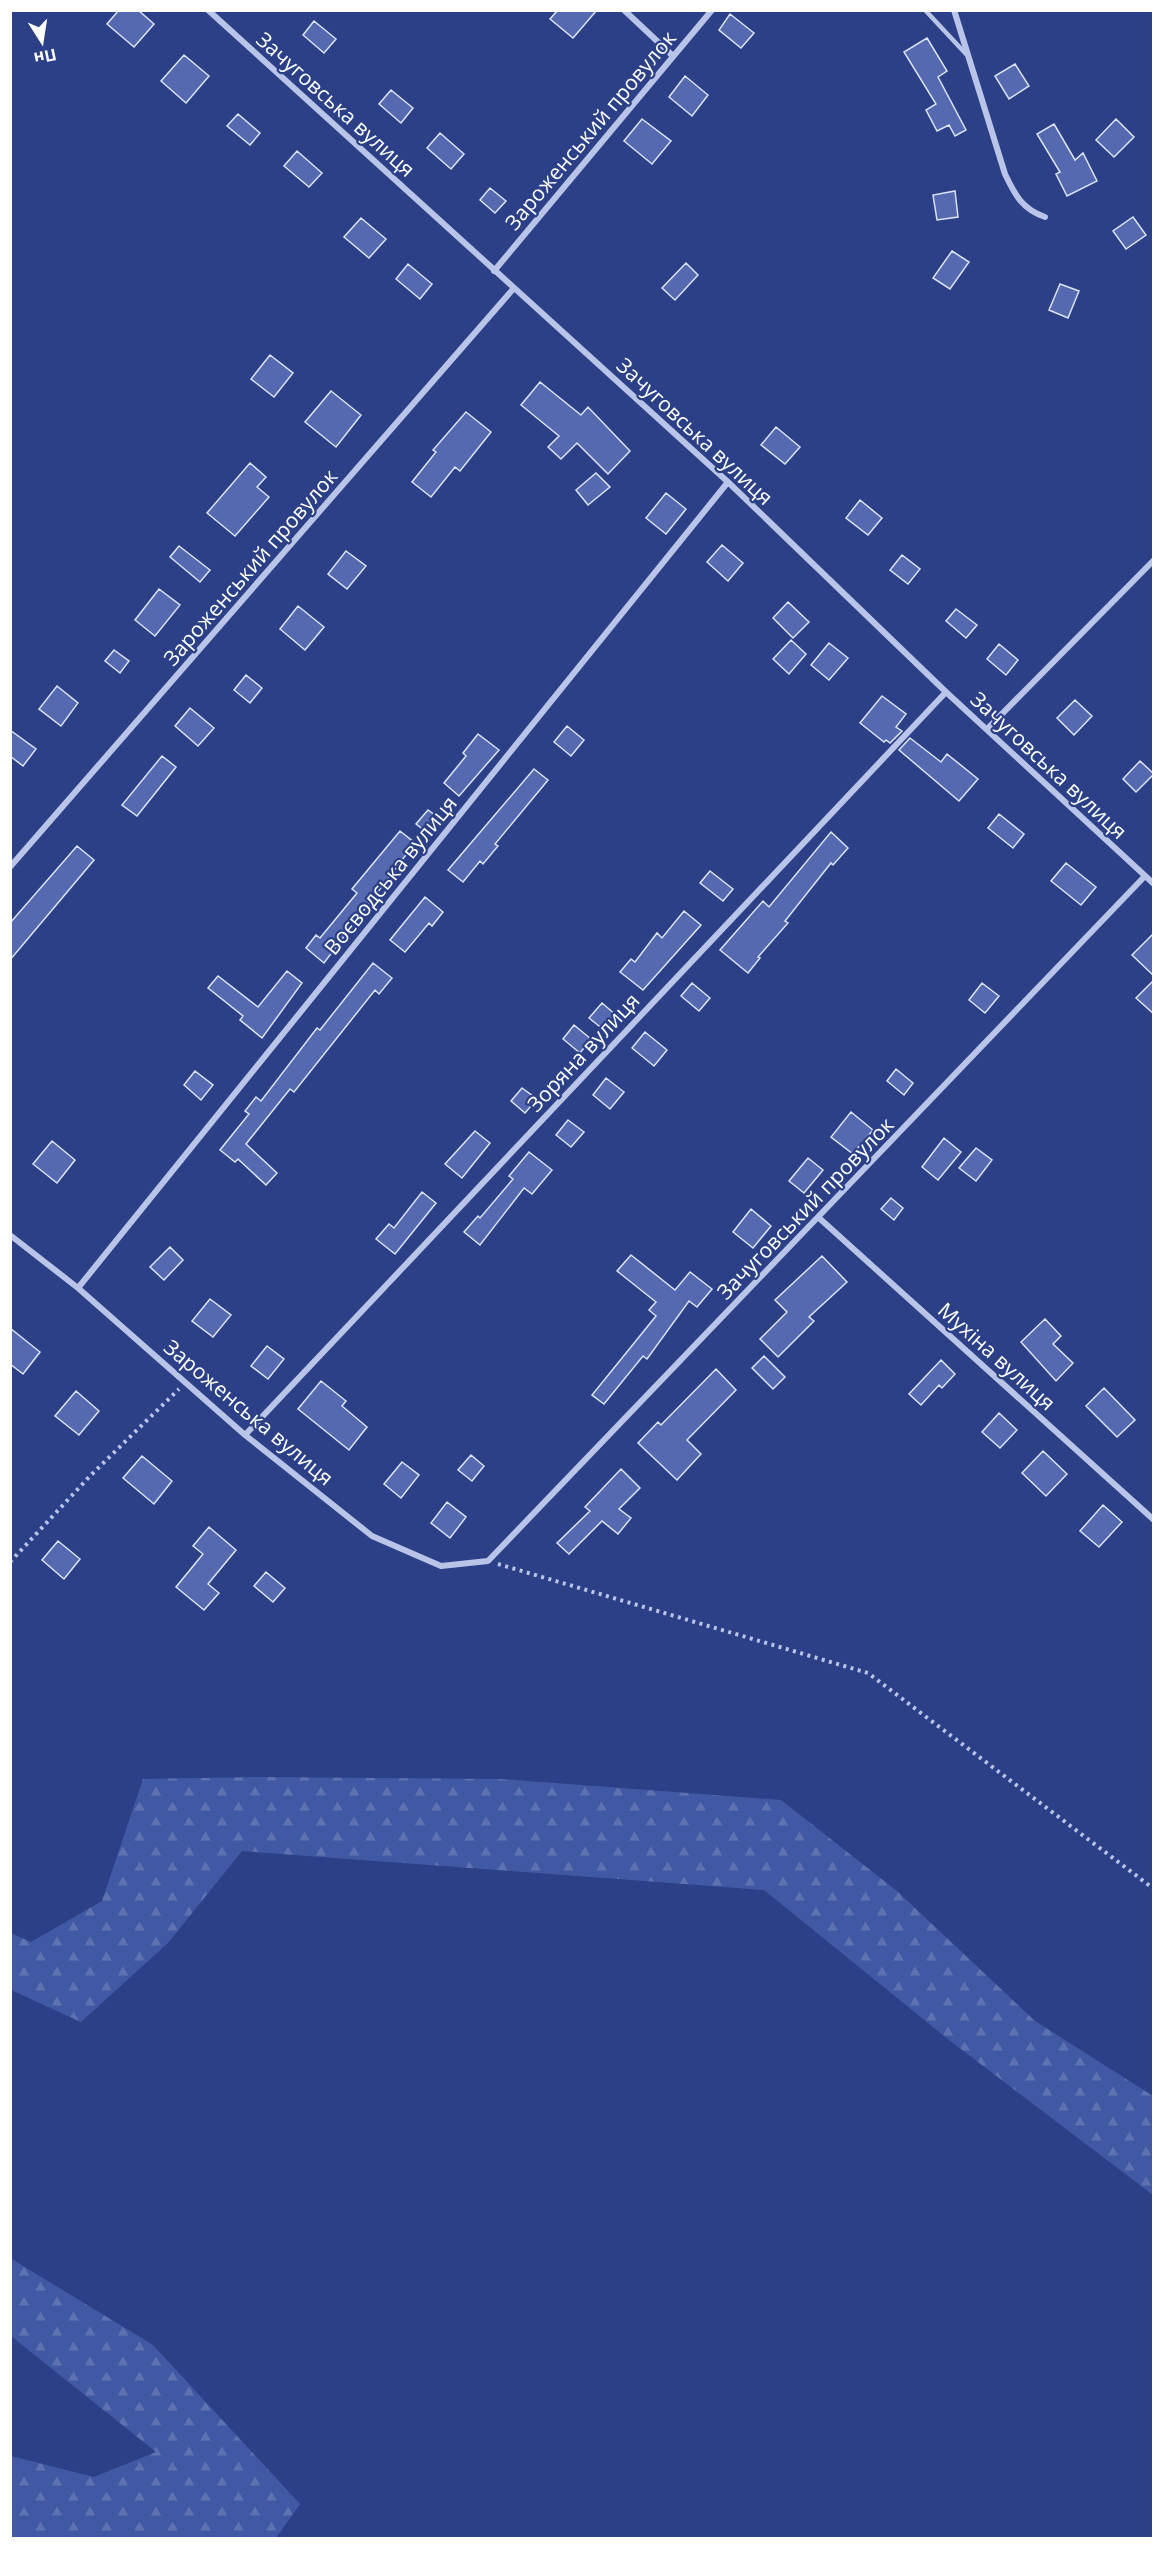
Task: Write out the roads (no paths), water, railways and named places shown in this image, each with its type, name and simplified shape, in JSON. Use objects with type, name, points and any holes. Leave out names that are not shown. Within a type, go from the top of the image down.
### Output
[{"type":"street","name":"Зачуговська вулиця","points":[[208,10],[728,482],[946,692],[1154,884]]},
{"type":"street","points":[[624,10],[673,56]]},
{"type":"street","name":"Зароженський провулок","points":[[494,271],[712,10]]},
{"type":"street","points":[[954,10],[1005,174],[1016,198],[1031,212],[1045,217]]},
{"type":"street","name":"Зароженський провулок","points":[[10,867],[514,288]]},
{"type":"street","name":"Воєводська вулиця","points":[[78,1288],[728,482]]},
{"type":"street","points":[[987,729],[1154,560]]},
{"type":"street","name":"Зоряна вулиця","points":[[245,1435],[946,692]]},
{"type":"street","name":"Зачуговський провулок","points":[[488,1562],[1145,876]]},
{"type":"street","name":"Мухіна вулиця","points":[[818,1217],[1154,1520]]},
{"type":"street","name":"Зароженська вулиця","points":[[10,1235],[78,1288],[245,1435],[372,1536],[441,1566],[488,1562]]},
{"type":"lane","points":[[925,10],[968,56]]}]
